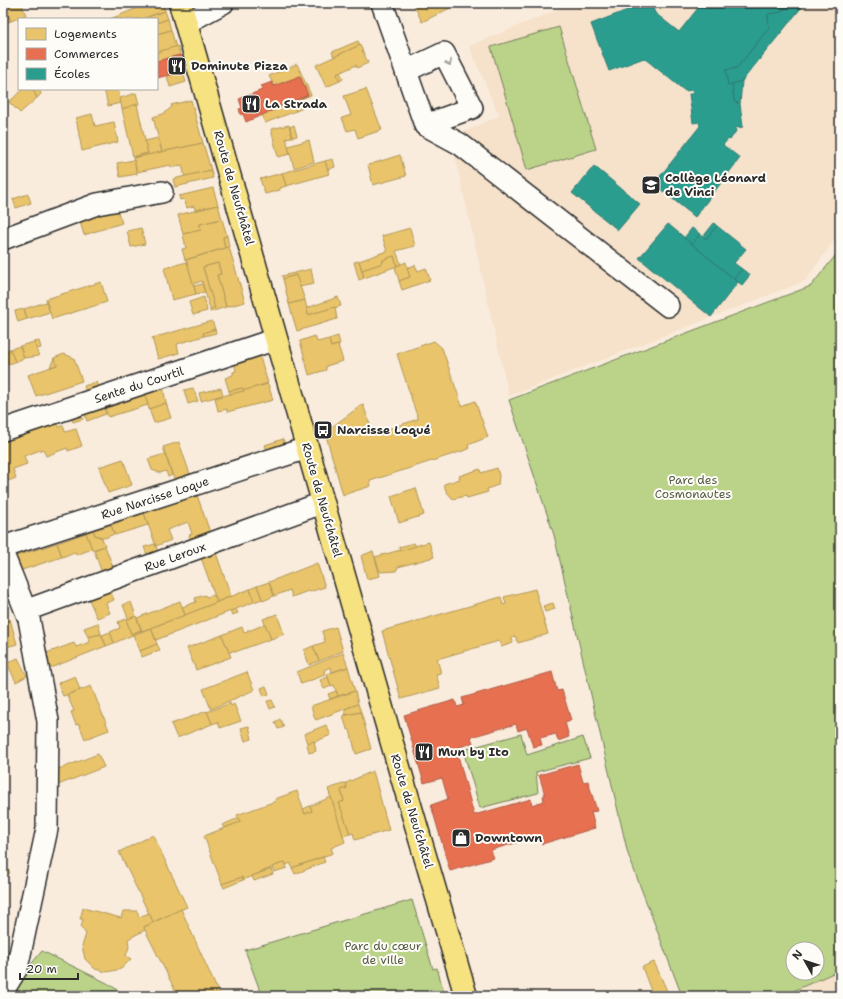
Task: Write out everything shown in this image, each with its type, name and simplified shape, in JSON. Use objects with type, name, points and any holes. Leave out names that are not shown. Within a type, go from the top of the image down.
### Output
[{"type":"main road","name":"Route de Neufchâtel","points":[[183,13],[322,503],[466,996]]},
{"type":"street","points":[[183,13],[223,3]]},
{"type":"street","points":[[382,3],[425,125],[460,144],[668,306]]},
{"type":"street","points":[[406,71],[444,53],[472,108],[425,125]]},
{"type":"street","points":[[3,239],[97,204],[162,192]]},
{"type":"street","name":"Sente du Courtil","points":[[3,430],[276,339]]},
{"type":"street","name":"Rue Narcisse Loque","points":[[3,547],[307,448]]},
{"type":"street","name":"Rue Leroux","points":[[27,610],[322,503]]},
{"type":"street","points":[[3,554],[27,610],[48,721],[47,829],[17,968],[3,991]]},
{"type":"shaded area","name":"Collège Léonard de Vinci","points":[[574,3],[840,3],[840,232],[805,281],[509,396],[451,138],[499,116],[469,46]]},
{"type":"shaded area","points":[[840,970],[840,996],[782,996],[815,981],[825,981],[825,977]]},
{"type":"green space","points":[[559,27],[596,149],[527,170],[491,47]]},
{"type":"green space","name":"Parc des Cosmonautes","points":[[840,250],[840,970],[825,977],[825,941],[785,941],[785,981],[815,981],[782,996],[682,996],[628,854],[554,535],[509,400],[811,286]]},
{"type":"green space","points":[[521,734],[527,755],[583,737],[590,758],[536,772],[538,793],[480,808],[463,750]]},
{"type":"green space","name":"Parc du cœur de ville","points":[[412,900],[433,969],[437,968],[445,996],[262,996],[245,950]]},
{"type":"green space","points":[[42,951],[107,983],[127,996],[9,996],[24,973]]},
{"type":"building: Logements","points":[[3,3],[11,21],[8,22],[5,13],[3,14]]},
{"type":"building: Logements","points":[[4,3],[21,3],[26,15],[11,21]]},
{"type":"building: Logements","points":[[150,3],[163,3],[165,11],[144,18],[112,18]]},
{"type":"building: Logements","points":[[413,3],[447,3],[450,8],[422,22]]},
{"type":"building: Logements","points":[[165,11],[168,19],[158,23],[158,18],[148,17]]},
{"type":"building: Logements","points":[[168,19],[171,30],[158,34],[158,23]]},
{"type":"building: Logements","points":[[171,30],[176,47],[158,52],[158,34]]},
{"type":"building: Logements","points":[[358,41],[360,45],[334,57],[332,52]]},
{"type":"building: Logements","points":[[360,45],[368,63],[357,68],[356,65],[337,74],[340,81],[326,87],[316,65]]},
{"type":"building: Logements","points":[[178,46],[180,55],[158,61],[158,52]]},
{"type":"building: Logements","points":[[297,64],[311,95],[293,102],[308,95],[300,76],[274,86],[269,76]]},
{"type":"building: Logements","points":[[183,72],[186,82],[170,87],[167,76]]},
{"type":"building: Logements","points":[[340,72],[343,79],[340,81],[337,74]]},
{"type":"building: Logements","points":[[366,89],[382,130],[358,138],[355,129],[347,131],[342,118],[351,115],[344,96]]},
{"type":"building: Logements","points":[[22,90],[33,90],[37,98],[20,113],[9,102]]},
{"type":"building: Logements","points":[[33,90],[39,90],[41,94],[37,98]]},
{"type":"building: Logements","points":[[104,90],[118,90],[121,103],[108,106]]},
{"type":"building: Logements","points":[[136,93],[139,104],[122,109],[120,98]]},
{"type":"building: Logements","points":[[300,99],[303,108],[296,111],[293,102]]},
{"type":"building: Logements","points":[[191,100],[203,143],[162,152],[153,117],[163,114],[172,107],[171,105]]},
{"type":"building: Logements","points":[[293,102],[296,111],[265,123],[262,115]]},
{"type":"building: Logements","points":[[137,104],[148,153],[133,157],[122,109]]},
{"type":"building: Logements","points":[[92,114],[95,126],[114,122],[118,142],[82,151],[76,118]]},
{"type":"building: Logements","points":[[289,125],[292,137],[286,138],[290,154],[278,157],[271,129]]},
{"type":"building: Logements","points":[[294,125],[297,136],[292,137],[290,127]]},
{"type":"building: Logements","points":[[158,138],[162,152],[133,158],[148,153],[145,141]]},
{"type":"building: Logements","points":[[309,140],[314,162],[294,168],[288,146]]},
{"type":"building: Logements","points":[[203,143],[211,170],[185,177],[182,165],[171,167],[170,165],[137,172],[133,158]]},
{"type":"building: Logements","points":[[400,155],[406,176],[373,185],[368,165]]},
{"type":"building: Logements","points":[[333,159],[335,167],[327,170],[325,161]]},
{"type":"building: Logements","points":[[134,160],[137,174],[120,177],[117,163]]},
{"type":"building: Logements","points":[[325,161],[329,174],[286,186],[282,173]]},
{"type":"building: Logements","points":[[211,170],[213,178],[175,187],[173,179]]},
{"type":"building: Logements","points":[[282,173],[286,186],[280,188],[280,190],[265,194],[260,179]]},
{"type":"building: Logements","points":[[213,188],[218,205],[195,210],[194,206],[187,208],[184,199],[180,200],[179,196]]},
{"type":"building: Logements","points":[[28,194],[31,203],[16,208],[13,199]]},
{"type":"building: Logements","points":[[218,205],[222,219],[200,224],[201,230],[183,234],[178,215]]},
{"type":"building: Logements","points":[[116,207],[122,223],[84,235],[80,222],[86,215]]},
{"type":"building: Logements","points":[[222,219],[227,236],[223,237],[225,248],[185,260],[182,249],[186,248],[183,234],[201,230],[200,224]]},
{"type":"building: Logements","points":[[141,228],[145,244],[131,247],[127,231]]},
{"type":"building: Logements","points":[[410,228],[415,246],[396,251],[401,264],[397,266],[394,256],[383,260],[383,263],[362,270],[359,261],[387,251],[382,236]]},
{"type":"building: Logements","points":[[227,236],[229,247],[225,248],[223,237]]},
{"type":"building: Logements","points":[[229,247],[245,302],[226,307],[217,275],[221,274],[218,263],[203,267],[215,308],[210,309],[202,281],[193,284],[186,260]]},
{"type":"building: Logements","points":[[394,256],[397,266],[364,278],[362,270],[383,263],[383,260]]},
{"type":"building: Logements","points":[[359,261],[364,278],[359,280],[354,262]]},
{"type":"building: Logements","points":[[187,262],[196,294],[172,300],[164,268]]},
{"type":"building: Logements","points":[[406,262],[410,277],[399,281],[395,267]]},
{"type":"building: Logements","points":[[218,263],[221,274],[217,275],[226,307],[210,312],[210,309],[215,308],[203,267]]},
{"type":"building: Logements","points":[[415,265],[418,271],[426,268],[430,280],[402,290],[399,281],[410,277],[407,268]]},
{"type":"building: Logements","points":[[311,269],[314,284],[299,287],[296,275],[283,279],[282,276]]},
{"type":"building: Logements","points":[[296,275],[305,300],[289,304],[283,279]]},
{"type":"building: Logements","points":[[101,282],[107,302],[52,319],[46,299]]},
{"type":"building: Logements","points":[[202,284],[205,292],[196,294],[194,286]]},
{"type":"building: Logements","points":[[204,297],[207,311],[193,315],[189,302]]},
{"type":"building: Logements","points":[[338,297],[341,306],[308,315],[307,308]]},
{"type":"building: Logements","points":[[305,300],[308,315],[335,307],[337,319],[297,331],[289,304]]},
{"type":"building: Logements","points":[[46,302],[50,312],[27,319],[24,309]]},
{"type":"building: Logements","points":[[24,309],[27,319],[18,322],[15,311]]},
{"type":"building: Logements","points":[[212,321],[215,329],[203,333],[204,336],[177,344],[179,353],[158,359],[152,338]]},
{"type":"building: Logements","points":[[215,329],[216,333],[204,336],[203,333]]},
{"type":"building: Logements","points":[[315,336],[317,342],[329,339],[331,347],[338,345],[343,361],[326,366],[326,370],[309,375],[300,341]]},
{"type":"building: Logements","points":[[338,336],[340,344],[331,347],[329,339]]},
{"type":"building: Logements","points":[[39,341],[41,348],[36,349],[34,342]]},
{"type":"building: Logements","points":[[434,341],[442,348],[462,406],[475,401],[488,437],[468,445],[469,449],[370,481],[371,486],[343,495],[325,432],[363,404],[373,434],[418,419],[397,354]]},
{"type":"building: Logements","points":[[34,342],[39,356],[24,358],[20,346]]},
{"type":"building: Logements","points":[[20,346],[24,358],[15,362],[10,349]]},
{"type":"building: Logements","points":[[10,349],[15,362],[3,366],[3,352]]},
{"type":"building: Logements","points":[[64,354],[74,358],[82,381],[36,396],[28,375],[57,365],[54,358]]},
{"type":"building: Logements","points":[[259,354],[268,383],[244,391],[243,388],[229,391],[225,378],[233,375],[233,372],[236,371],[234,361]]},
{"type":"building: Logements","points":[[54,358],[57,365],[50,367]]},
{"type":"building: Logements","points":[[96,382],[101,394],[88,398],[84,386]]},
{"type":"building: Logements","points":[[268,384],[273,400],[227,412],[227,409],[218,411],[215,398]]},
{"type":"building: Logements","points":[[163,386],[166,403],[149,409],[144,392]]},
{"type":"building: Logements","points":[[193,388],[198,401],[188,404],[184,390]]},
{"type":"building: Logements","points":[[221,388],[223,395],[201,401],[199,393]]},
{"type":"building: Logements","points":[[243,388],[244,391],[230,394],[229,391]]},
{"type":"building: Logements","points":[[144,392],[148,405],[108,417],[104,404]]},
{"type":"building: Logements","points":[[166,403],[171,418],[154,423],[149,409]]},
{"type":"building: Logements","points":[[103,405],[106,414],[87,421],[84,411]]},
{"type":"building: Logements","points":[[81,412],[83,419],[73,422],[70,416]]},
{"type":"building: Logements","points":[[57,421],[59,427],[63,425],[65,432],[76,429],[82,446],[68,451],[67,448],[46,456],[43,449],[24,456],[27,464],[13,469],[16,478],[3,483],[3,440]]},
{"type":"building: Logements","points":[[283,439],[286,447],[269,456],[265,445]]},
{"type":"building: Logements","points":[[179,442],[192,480],[176,485],[163,447]]},
{"type":"building: Logements","points":[[165,454],[172,475],[168,477],[166,471],[160,473],[152,470],[148,459]]},
{"type":"building: Logements","points":[[123,459],[132,485],[108,493],[99,467]]},
{"type":"building: Logements","points":[[497,468],[499,475],[498,485],[487,489],[488,492],[467,498],[466,496],[453,499],[446,491],[444,484],[460,479],[459,476],[480,469],[481,473]]},
{"type":"building: Logements","points":[[416,488],[424,515],[399,523],[391,496]]},
{"type":"building: Logements","points":[[197,495],[212,538],[192,545],[189,535],[192,534],[188,522],[167,530],[171,540],[156,546],[144,513]]},
{"type":"building: Logements","points":[[144,513],[148,525],[115,535],[111,525]]},
{"type":"building: Logements","points":[[111,525],[114,534],[105,538],[95,535],[93,530]]},
{"type":"building: Logements","points":[[93,530],[95,535],[102,538],[105,546],[92,550],[86,533]]},
{"type":"building: Logements","points":[[86,533],[92,549],[76,555],[75,552],[62,557],[57,543]]},
{"type":"building: Logements","points":[[429,542],[434,557],[398,567],[396,571],[380,572],[375,557]]},
{"type":"building: Logements","points":[[57,543],[62,557],[19,571],[13,557]]},
{"type":"building: Logements","points":[[414,543],[416,546],[400,551],[399,547]]},
{"type":"building: Logements","points":[[155,544],[161,559],[150,563],[144,547]]},
{"type":"building: Logements","points":[[105,546],[115,572],[103,576],[94,550]]},
{"type":"building: Logements","points":[[215,550],[231,596],[217,602],[200,555]]},
{"type":"building: Logements","points":[[373,551],[380,576],[367,579],[361,556]]},
{"type":"building: Logements","points":[[317,563],[325,587],[292,597],[290,590],[274,596],[269,582]]},
{"type":"building: Logements","points":[[269,582],[274,596],[263,601],[257,586]]},
{"type":"building: Logements","points":[[257,586],[262,599],[254,602],[250,589]]},
{"type":"building: Logements","points":[[109,587],[114,600],[106,603],[110,613],[97,618],[87,595]]},
{"type":"building: Logements","points":[[250,589],[254,602],[156,640],[151,628]]},
{"type":"building: Logements","points":[[535,589],[548,634],[518,643],[515,636],[512,637],[513,643],[501,647],[499,641],[437,659],[441,673],[436,674],[440,688],[401,699],[382,631],[501,597],[503,605],[506,604],[504,597]]},
{"type":"building: Logements","points":[[205,595],[206,597],[214,595],[217,602],[185,615],[182,607],[196,602],[195,598]]},
{"type":"building: Logements","points":[[180,601],[185,615],[142,631],[137,618]]},
{"type":"building: Logements","points":[[131,602],[136,616],[126,620],[128,618],[123,605]]},
{"type":"building: Logements","points":[[553,603],[555,609],[545,612],[543,606]]},
{"type":"building: Logements","points":[[236,609],[238,613],[232,615],[230,611]]},
{"type":"building: Logements","points":[[277,614],[284,634],[271,639],[263,619]]},
{"type":"building: Logements","points":[[136,616],[141,630],[131,634],[126,620]]},
{"type":"building: Logements","points":[[10,619],[17,644],[3,648],[3,621]]},
{"type":"building: Logements","points":[[126,619],[131,634],[141,630],[142,631],[114,643],[110,632],[120,628],[118,622]]},
{"type":"building: Logements","points":[[98,623],[101,634],[88,637],[84,628]]},
{"type":"building: Logements","points":[[265,624],[271,639],[235,652],[234,650],[229,653],[222,635],[242,627],[244,633],[248,631],[247,630],[251,630]]},
{"type":"building: Logements","points":[[336,627],[343,651],[319,661],[313,646],[325,642],[322,631]]},
{"type":"building: Logements","points":[[151,628],[157,644],[140,651],[133,635]]},
{"type":"building: Logements","points":[[110,632],[114,643],[106,646],[102,635]]},
{"type":"building: Logements","points":[[101,634],[106,646],[48,669],[44,654],[74,643],[76,647],[90,642],[88,637]]},
{"type":"building: Logements","points":[[222,635],[231,657],[196,670],[187,648]]},
{"type":"building: Logements","points":[[157,644],[160,650],[142,657],[140,651]]},
{"type":"building: Logements","points":[[313,646],[319,661],[309,665],[304,650]]},
{"type":"building: Logements","points":[[343,653],[348,667],[332,672],[331,667],[324,670],[325,675],[301,684],[297,672]]},
{"type":"building: Logements","points":[[18,658],[27,676],[16,682],[7,663]]},
{"type":"building: Logements","points":[[348,667],[355,691],[338,696],[334,685],[331,686],[327,674]]},
{"type":"building: Logements","points":[[247,672],[254,690],[211,709],[203,689]]},
{"type":"building: Logements","points":[[75,676],[80,690],[63,696],[58,683]]},
{"type":"building: Logements","points":[[328,677],[331,686],[324,689],[320,680]]},
{"type":"building: Logements","points":[[91,686],[109,730],[85,739],[79,724],[76,725],[71,712],[74,711],[67,695]]},
{"type":"building: Logements","points":[[266,686],[269,694],[264,696],[261,688]]},
{"type":"building: Logements","points":[[336,691],[338,696],[330,699],[328,694]]},
{"type":"building: Logements","points":[[355,691],[358,704],[316,720],[315,719],[311,706]]},
{"type":"building: Logements","points":[[272,700],[275,707],[270,709],[267,701]]},
{"type":"building: Logements","points":[[230,703],[231,706],[234,704],[241,721],[220,728],[218,722],[212,724],[207,712]]},
{"type":"building: Logements","points":[[358,704],[361,712],[345,715],[345,709]]},
{"type":"building: Logements","points":[[207,711],[212,724],[177,738],[171,724]]},
{"type":"building: Logements","points":[[361,712],[371,749],[356,754],[350,730],[347,729],[343,716]]},
{"type":"building: Logements","points":[[280,719],[284,727],[278,729],[275,722]]},
{"type":"building: Logements","points":[[326,725],[331,735],[314,742],[307,743],[304,734]]},
{"type":"building: Logements","points":[[249,726],[252,739],[245,741],[241,728]]},
{"type":"building: Logements","points":[[314,741],[316,751],[309,753],[307,743]]},
{"type":"building: Logements","points":[[98,754],[104,767],[58,785],[55,768],[62,768]]},
{"type":"building: Logements","points":[[373,771],[389,830],[355,840],[353,833],[350,834],[339,803],[344,801],[341,790],[347,788],[346,783]]},
{"type":"building: Logements","points":[[346,783],[347,788],[341,790],[344,801],[339,803],[350,834],[343,836],[328,789]]},
{"type":"building: Logements","points":[[297,791],[305,814],[312,811],[310,806],[331,797],[345,842],[331,848],[333,853],[292,868],[291,863],[286,865],[285,862],[243,880],[242,877],[222,884],[204,836],[240,822],[237,815],[276,801],[275,799]]},
{"type":"building: Logements","points":[[310,806],[312,811],[305,814],[303,809]]},
{"type":"building: Logements","points":[[239,818],[240,822],[224,828],[222,825]]},
{"type":"building: Logements","points":[[153,835],[187,907],[153,922],[119,852]]},
{"type":"building: Logements","points":[[323,857],[325,862],[295,874],[292,868]]},
{"type":"building: Logements","points":[[3,858],[10,873],[3,876]]},
{"type":"building: Logements","points":[[285,862],[287,868],[274,872],[272,867]]},
{"type":"building: Logements","points":[[271,869],[273,874],[254,881],[252,876]]},
{"type":"building: Logements","points":[[242,877],[243,880],[224,888],[222,884]]},
{"type":"building: Logements","points":[[83,908],[121,918],[123,911],[137,911],[139,917],[149,913],[153,922],[144,927],[145,930],[128,939],[129,947],[126,956],[131,959],[121,969],[107,972],[95,969],[85,959],[82,946],[86,934],[81,927],[83,919],[80,919]]},
{"type":"building: Logements","points":[[181,909],[220,996],[178,996],[145,930],[144,927]]},
{"type":"building: Logements","points":[[654,962],[668,993],[660,996],[653,996],[642,967]]},
{"type":"building: Commerces","points":[[180,55],[185,71],[158,78],[158,61]]},
{"type":"building: Commerces","points":[[300,76],[308,95],[246,122],[239,109],[242,108],[239,99],[262,90],[261,86],[272,82],[274,86]]},
{"type":"building: Commerces","points":[[552,672],[557,691],[562,690],[571,720],[565,722],[569,737],[558,741],[556,734],[540,738],[542,745],[533,747],[527,728],[518,731],[516,724],[471,737],[473,743],[456,748],[474,815],[531,799],[532,805],[544,801],[543,796],[545,795],[539,775],[578,764],[583,782],[588,781],[597,811],[591,812],[595,828],[542,844],[540,836],[491,850],[494,858],[450,871],[431,805],[448,799],[442,778],[424,783],[404,715],[455,700],[457,707],[464,705],[462,698]]},
{"type":"building: Écoles","points":[[646,3],[651,3],[655,13],[679,32],[702,3],[790,3],[782,12],[768,14],[769,28],[737,68],[726,70],[728,85],[732,84],[734,101],[740,104],[743,127],[735,128],[736,131],[730,140],[728,139],[723,145],[740,158],[695,217],[654,184],[700,126],[699,122],[693,123],[689,94],[693,94],[692,90],[685,91],[644,58],[609,71],[591,24]]},
{"type":"building: Écoles","points":[[790,3],[805,3],[742,81],[728,85],[726,70],[737,68],[769,28],[768,14],[782,12]]},
{"type":"building: Écoles","points":[[742,81],[740,104],[734,101],[732,84]]},
{"type":"building: Écoles","points":[[594,166],[640,204],[618,230],[572,193]]},
{"type":"building: Écoles","points":[[714,223],[717,226],[706,239],[703,237]]},
{"type":"building: Écoles","points":[[668,224],[738,282],[711,317],[639,258]]},
{"type":"building: Écoles","points":[[717,226],[746,249],[734,263],[742,269],[734,279],[692,244],[700,234],[706,239]]},
{"type":"building: Écoles","points":[[692,228],[700,234],[692,244],[684,238]]},
{"type":"building: Écoles","points":[[742,269],[750,275],[742,285],[734,279]]},
{"type":"place","name":"Dominute Pizza","points":[[177,66]]},
{"type":"place","name":"La Strada","points":[[251,104]]},
{"type":"place","name":"Collège Léonard de Vinci","points":[[651,185]]},
{"type":"place","name":"Narcisse Loqué","points":[[323,430]]},
{"type":"place","name":"Mun by Ito","points":[[424,752]]},
{"type":"place","name":"Downtown","points":[[461,838]]}]
